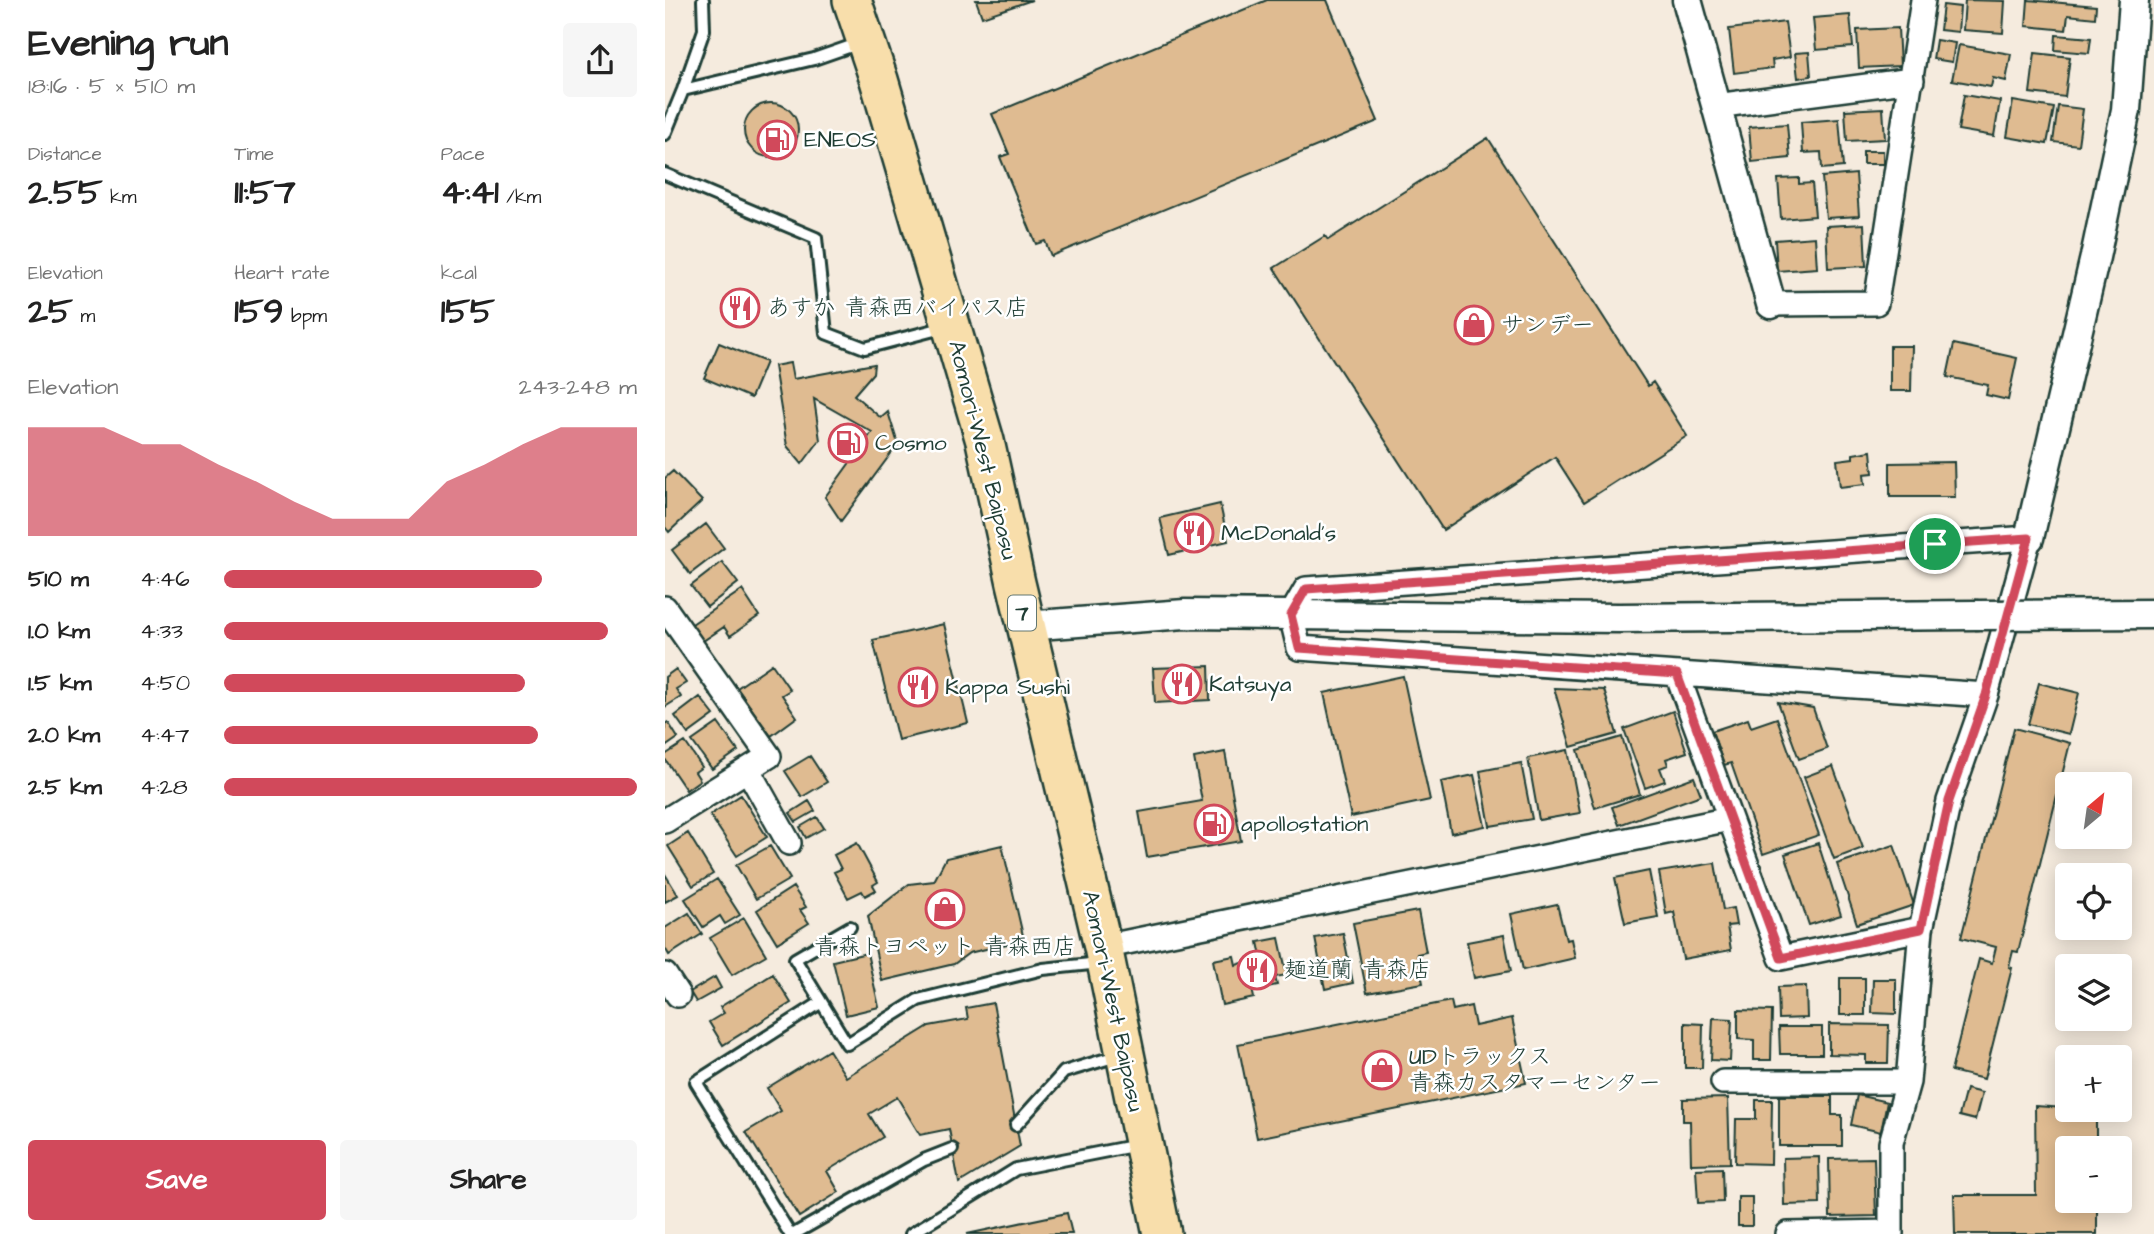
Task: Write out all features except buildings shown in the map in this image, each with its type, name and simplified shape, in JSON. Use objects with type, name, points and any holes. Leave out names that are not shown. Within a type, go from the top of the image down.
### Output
[{"type":"highway","name":"Aomori-West Baipasu","points":[[852,0],[952,325],[985,442],[1025,626],[1105,955],[1162,1234]]},
{"type":"street","points":[[1687,0],[1771,304],[1876,303],[1923,0]]},
{"type":"street","points":[[1788,1234],[1891,1233],[1891,1143],[1908,1082],[1921,929],[1949,801],[1986,695],[2029,538],[2095,257],[2126,110],[2134,0]]},
{"type":"street","points":[[1716,106],[1912,80]]},
{"type":"street","points":[[1986,695],[1299,648],[1291,615],[1306,589],[2029,538]]},
{"type":"street","points":[[665,608],[769,755],[748,770],[669,810]]},
{"type":"street","points":[[1025,626],[1185,614],[1619,618],[2154,614]]},
{"type":"street","points":[[1677,674],[1781,958],[1921,929]]},
{"type":"street","points":[[748,770],[789,843]]},
{"type":"street","points":[[1105,955],[1730,819]]},
{"type":"street","points":[[665,975],[677,995]]},
{"type":"street","points":[[1723,1082],[1908,1082]]},
{"type":"lane","points":[[665,134],[684,90],[704,30],[703,0]]},
{"type":"lane","points":[[684,90],[814,59],[866,40]]},
{"type":"lane","points":[[665,174],[815,238],[825,333],[865,348],[952,325]]},
{"type":"lane","points":[[850,927],[795,959],[846,1044],[918,1000],[1105,955]]},
{"type":"lane","points":[[820,1003],[696,1082],[792,1234],[924,1160],[952,1149]]},
{"type":"lane","points":[[1016,1125],[1064,1072],[1125,1054]]},
{"type":"lane","points":[[911,1234],[1016,1169],[1144,1144]]},
{"type":"place","name":"ENEOS","points":[[777,140]]},
{"type":"place","name":"あすか 青森西バイパス店","points":[[740,308]]},
{"type":"place","name":"サンデー","points":[[1474,325]]},
{"type":"place","name":"Cosmo","points":[[848,443]]},
{"type":"place","name":"McDonald's","points":[[1194,533]]},
{"type":"place","name":"Katsuya","points":[[1182,684]]},
{"type":"place","name":"Kappa Sushi","points":[[918,687]]},
{"type":"place","name":"apollostation","points":[[1214,824]]},
{"type":"place","name":"青森トヨペット 青森西店","points":[[945,909]]},
{"type":"place","name":"麺道蘭 青森店","points":[[1257,970]]},
{"type":"place","name":"UDトラックス 青森カスタマーセンター","points":[[1382,1070]]},
{"type":"route","points":[[2029,538],[1986,695],[1949,801],[1921,929],[1781,958],[1677,674],[1299,648],[1291,615],[1306,589],[1935,544],[2029,538]]}]
